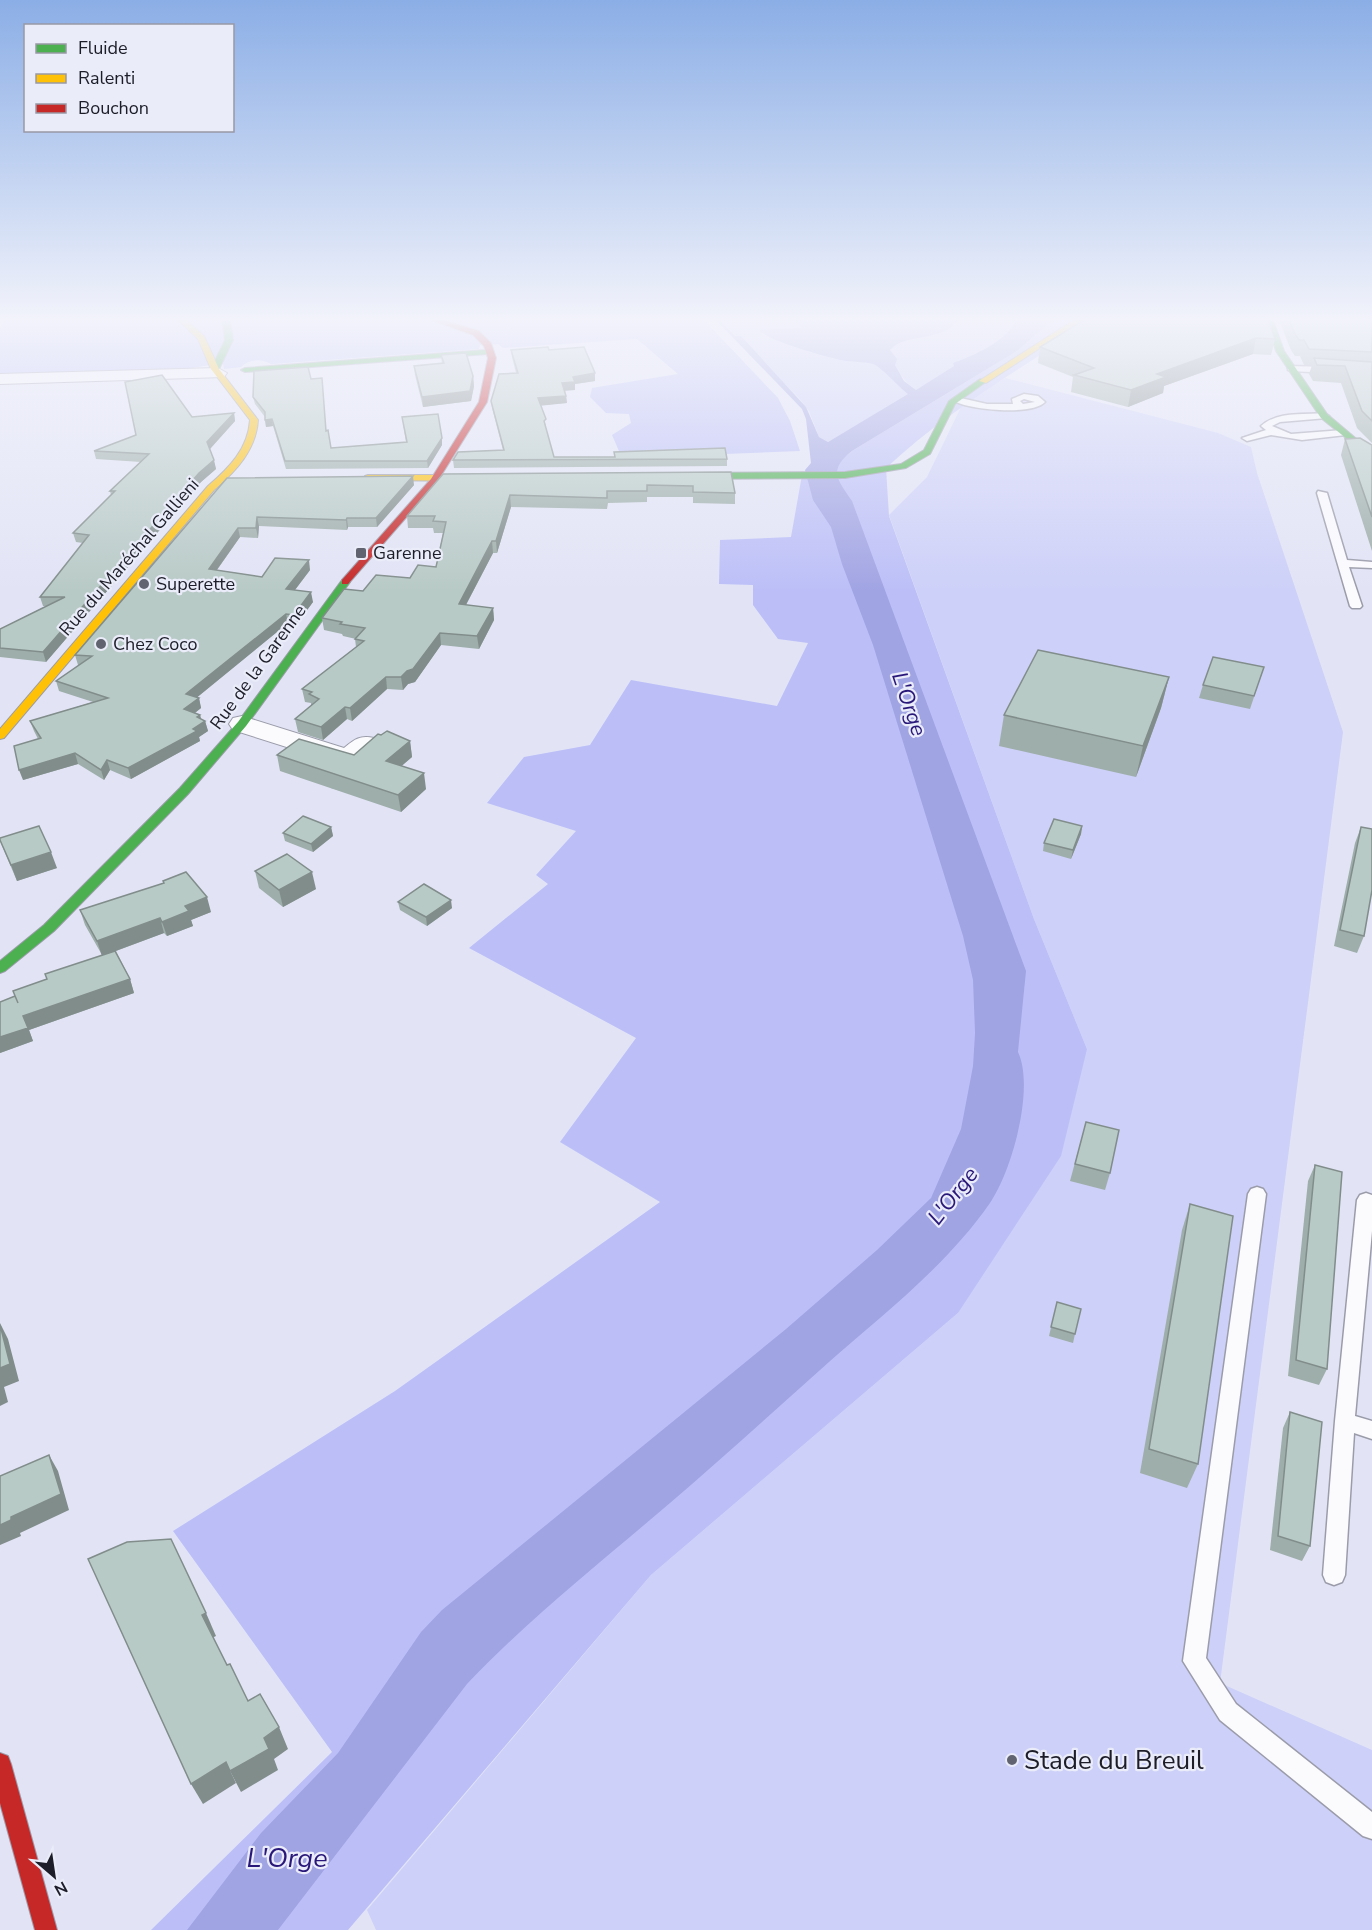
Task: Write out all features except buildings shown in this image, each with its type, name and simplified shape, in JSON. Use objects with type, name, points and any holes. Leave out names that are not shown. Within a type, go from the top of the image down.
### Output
[{"type":"main road","name":"Rue du Maréchal Gallieni","points":[[0,736],[211,488],[224,478],[252,440],[256,429],[254,420],[246,410]]},
{"type":"main road","name":"Rue de la Garenne","points":[[0,968],[50,928],[99,880],[184,791],[242,724],[326,605],[435,478],[478,410]]},
{"type":"main road","points":[[672,476],[843,475],[888,470],[922,457],[930,448],[948,410]]},
{"type":"main road","points":[[1320,410],[1343,433],[1372,456]]},
{"type":"main road","points":[[357,478],[494,477]]},
{"type":"main road","points":[[224,478],[240,478]]},
{"type":"main road","points":[[0,1764],[46,1930]]},
{"type":"street","points":[[242,724],[351,761]]},
{"type":"lane","points":[[1270,432],[1266,426],[1278,419],[1324,416]]},
{"type":"lane","points":[[1247,438],[1270,432],[1284,436],[1343,433]]},
{"type":"lane","points":[[1322,493],[1356,606]]},
{"type":"lane","points":[[1343,563],[1372,565]]},
{"type":"lane","points":[[1257,1194],[1194,1661],[1228,1712],[1372,1827]]},
{"type":"lane","points":[[1334,1575],[1345,1421],[1366,1200]]},
{"type":"lane","points":[[1345,1421],[1372,1430]]},
{"type":"shaded area","points":[[603,410],[784,410],[800,451],[622,458],[612,435],[631,423],[629,414],[606,413]]},
{"type":"shaded area","points":[[882,410],[828,442],[819,437],[809,411]]},
{"type":"shaded area","points":[[920,410],[958,410],[909,447],[886,468],[889,516],[1034,919],[1087,1049],[1061,1156],[958,1313],[651,1575],[348,1930],[151,1930],[332,1752],[173,1531],[395,1391],[660,1202],[560,1142],[636,1038],[469,948],[548,884],[536,875],[576,831],[487,803],[524,757],[590,745],[631,680],[777,706],[808,643],[778,639],[753,605],[753,585],[719,584],[720,540],[791,537],[802,475],[837,474],[836,469],[841,460]]},
{"type":"shaded area","points":[[960,410],[1129,410],[1218,433],[1251,447],[1257,473],[1343,732],[1220,1683],[1372,1750],[1372,1930],[376,1930],[367,1910],[651,1575],[958,1313],[1087,1049],[1034,919],[889,515],[927,477]]},
{"type":"water","name":"L'Orge","points":[[802,410],[807,410],[819,437],[828,442],[881,410],[920,410],[852,451],[840,464],[837,475],[852,501],[1026,971],[1018,1052],[1023,1068],[1022,1107],[1019,1129],[1006,1171],[990,1203],[973,1226],[935,1268],[490,1660],[467,1684],[278,1930],[187,1930],[261,1833],[338,1753],[421,1632],[442,1610],[786,1329],[877,1250],[931,1198],[961,1129],[973,1066],[975,1033],[973,980],[963,936],[873,645],[842,564],[831,527],[813,500],[805,470],[811,463],[806,419]]},
{"type":"traffic: fast","points":[[686,476],[845,475],[903,466],[927,452],[948,410]]},
{"type":"traffic: fast","points":[[1320,410],[1372,456]]},
{"type":"traffic: fast","points":[[0,968],[49,928],[184,791],[242,724],[345,582]]},
{"type":"traffic: slow","points":[[0,736],[211,488],[234,466],[251,440],[254,420],[246,410]]},
{"type":"traffic: slow","points":[[368,478],[484,478]]},
{"type":"traffic: jam","points":[[345,582],[434,480],[478,410]]},
{"type":"traffic: jam","points":[[0,1764],[46,1930]]},
{"type":"place","name":"Garenne","points":[[361,553]]},
{"type":"place","name":"Superette","points":[[144,584]]},
{"type":"place","name":"Chez Coco","points":[[101,644]]},
{"type":"place","name":"Stade du Breuil","points":[[1012,1760]]}]
